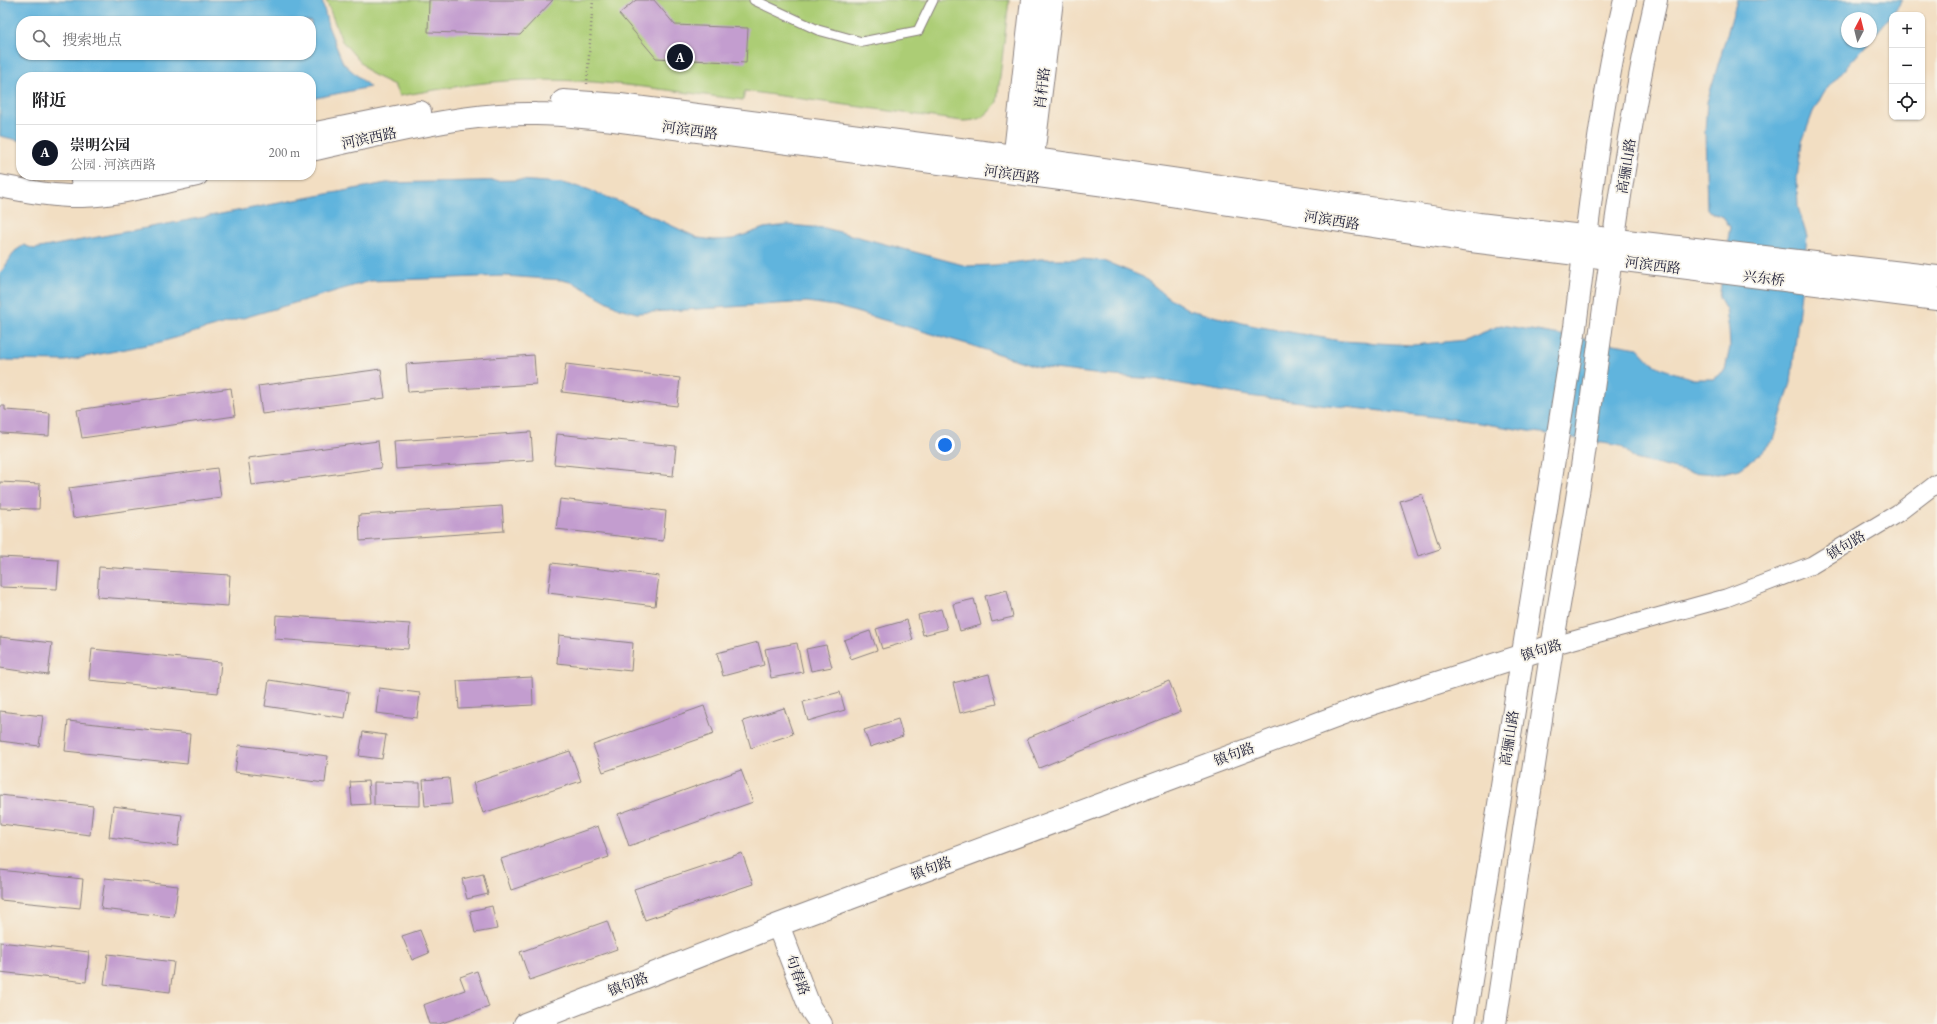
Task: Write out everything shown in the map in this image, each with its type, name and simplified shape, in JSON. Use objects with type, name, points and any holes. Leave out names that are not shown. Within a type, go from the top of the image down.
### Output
[{"type":"street","name":"肖杆路","points":[[1023,166],[1032,0]]},
{"type":"street","name":"肖杆路","points":[[1023,166],[1052,0]]},
{"type":"street","name":"高骊山路","points":[[1464,1024],[1556,452],[1610,75],[1625,0]]},
{"type":"street","name":"高骊山路","points":[[1494,1024],[1552,646],[1583,458],[1602,332],[1612,250],[1639,88],[1656,0]]},
{"type":"street","name":"河滨西路","points":[[316,133],[435,109],[498,101],[534,99],[620,105],[1023,166]]},
{"type":"street","name":"河滨西路","points":[[316,149],[440,123],[497,116],[535,114],[614,120],[1023,166],[1479,224],[1585,246],[1612,250],[1712,272]]},
{"type":"street","points":[[0,171],[16,175]]},
{"type":"street","points":[[58,180],[82,182],[94,180]]},
{"type":"street","points":[[0,186],[52,194],[82,196],[117,193],[175,180]]},
{"type":"street","name":"河滨西路","points":[[1612,250],[1713,250]]},
{"type":"street","name":"兴东桥","points":[[1713,250],[1937,277]]},
{"type":"street","name":"兴东桥","points":[[1712,272],[1937,299]]},
{"type":"street","name":"镇句路","points":[[525,1024],[778,925],[1365,706],[1552,646],[1726,598],[1812,565],[1898,513],[1937,483]]},
{"type":"street","name":"句春路","points":[[778,925],[810,1008],[820,1024]]},
{"type":"lane","points":[[754,0],[818,30],[862,42],[918,31],[933,0]]},
{"type":"path","points":[[586,102],[593,0]]},
{"type":"green space","points":[[326,0],[1009,0],[997,102],[990,111],[982,117],[974,120],[962,121],[745,91],[743,100],[593,82],[525,80],[507,81],[453,87],[399,96],[394,85],[371,74],[342,41]]},
{"type":"water","points":[[0,0],[322,0],[328,26],[343,63],[370,87],[316,98],[316,72],[16,72],[16,140],[0,136]]},
{"type":"water","points":[[1737,0],[1903,0],[1893,12],[1889,12],[1889,18],[1877,32],[1877,12],[1841,12],[1841,48],[1864,48],[1824,92],[1813,112],[1802,142],[1797,178],[1798,207],[1807,237],[1791,383],[1773,440],[1760,454],[1739,469],[1718,474],[1688,472],[1635,459],[1621,446],[1461,420],[1248,396],[1154,379],[1102,375],[1039,367],[967,344],[835,306],[807,302],[637,313],[619,308],[574,283],[562,280],[505,276],[370,281],[161,342],[65,361],[0,360],[0,274],[15,251],[24,245],[34,249],[386,183],[518,180],[562,183],[587,189],[632,207],[698,238],[715,240],[733,239],[764,228],[788,225],[825,228],[967,266],[995,265],[1040,259],[1081,259],[1104,261],[1143,277],[1168,297],[1189,310],[1255,326],[1341,341],[1413,345],[1465,340],[1501,325],[1638,348],[1652,363],[1663,369],[1694,379],[1713,379],[1725,370],[1730,347],[1726,310],[1719,298],[1730,227],[1724,218],[1707,210],[1705,131],[1707,102]]},
{"type":"building","points":[[429,0],[553,0],[520,35],[428,32]]},
{"type":"building","points":[[636,0],[654,0],[675,25],[748,28],[746,63],[656,58],[619,14]]},
{"type":"building","points":[[534,355],[536,384],[408,392],[406,364]]},
{"type":"building","points":[[566,364],[680,378],[677,406],[562,392]]},
{"type":"building","points":[[381,369],[385,398],[262,414],[258,386]]},
{"type":"building","points":[[231,388],[235,416],[82,438],[77,410]]},
{"type":"building","points":[[0,406],[5,406],[5,410],[50,413],[49,436],[0,432]]},
{"type":"building","points":[[531,432],[533,460],[396,469],[394,441]]},
{"type":"building","points":[[557,434],[676,446],[673,476],[554,464]]},
{"type":"building","points":[[378,441],[381,468],[252,485],[248,458]]},
{"type":"building","points":[[217,468],[221,497],[73,518],[69,488]]},
{"type":"building","points":[[0,482],[40,484],[39,509],[0,508]]},
{"type":"building","points":[[1422,494],[1440,549],[1418,556],[1400,501]]},
{"type":"building","points":[[560,499],[666,511],[663,541],[556,529]]},
{"type":"building","points":[[502,506],[504,531],[360,541],[359,515]]},
{"type":"building","points":[[0,557],[59,560],[57,589],[0,587]]},
{"type":"building","points":[[552,563],[659,576],[655,606],[548,593]]},
{"type":"building","points":[[99,567],[230,575],[228,606],[97,597]]},
{"type":"building","points":[[1007,590],[1013,617],[992,622],[985,596]]},
{"type":"building","points":[[974,599],[981,625],[960,631],[953,604]]},
{"type":"building","points":[[941,609],[947,629],[923,635],[918,615]]},
{"type":"building","points":[[276,615],[410,624],[408,649],[275,639]]},
{"type":"building","points":[[907,620],[913,640],[882,649],[876,629]]},
{"type":"building","points":[[870,631],[877,650],[851,659],[844,640]]},
{"type":"building","points":[[559,635],[633,643],[631,671],[557,663]]},
{"type":"building","points":[[0,637],[52,643],[48,675],[0,668]]},
{"type":"building","points":[[758,642],[764,665],[723,676],[717,653]]},
{"type":"building","points":[[797,643],[803,672],[771,678],[765,649]]},
{"type":"building","points":[[826,645],[832,667],[811,671],[806,649]]},
{"type":"building","points":[[92,649],[221,662],[218,693],[89,680]]},
{"type":"building","points":[[989,674],[997,704],[960,713],[953,683]]},
{"type":"building","points":[[532,677],[533,705],[459,709],[457,681]]},
{"type":"building","points":[[269,680],[349,692],[345,718],[265,706]]},
{"type":"building","points":[[1169,681],[1181,711],[1039,768],[1027,738]]},
{"type":"building","points":[[379,688],[420,693],[417,718],[376,713]]},
{"type":"building","points":[[840,692],[845,710],[808,721],[803,702]]},
{"type":"building","points":[[704,706],[714,734],[603,772],[593,745]]},
{"type":"building","points":[[784,708],[793,734],[751,748],[743,721]]},
{"type":"building","points":[[0,711],[43,716],[39,746],[0,741]]},
{"type":"building","points":[[898,719],[903,736],[870,747],[864,730]]},
{"type":"building","points":[[68,721],[190,734],[187,764],[65,751]]},
{"type":"building","points":[[363,732],[386,735],[382,759],[359,756]]},
{"type":"building","points":[[239,745],[328,756],[325,783],[235,772]]},
{"type":"building","points":[[570,751],[581,781],[483,813],[473,783]]},
{"type":"building","points":[[741,770],[753,802],[629,846],[618,814]]},
{"type":"building","points":[[449,778],[452,804],[425,806],[423,780]]},
{"type":"building","points":[[368,781],[370,804],[352,805],[350,782]]},
{"type":"building","points":[[374,782],[420,783],[420,806],[374,805]]},
{"type":"building","points":[[0,795],[93,806],[90,835],[0,824]]},
{"type":"building","points":[[113,806],[182,815],[178,846],[109,837]]},
{"type":"building","points":[[598,826],[609,857],[511,890],[501,859]]},
{"type":"building","points":[[742,853],[753,884],[645,920],[634,889]]},
{"type":"building","points":[[0,870],[83,879],[80,908],[0,900]]},
{"type":"building","points":[[483,874],[488,894],[467,899],[462,879]]},
{"type":"building","points":[[105,878],[178,886],[174,917],[101,909]]},
{"type":"building","points":[[492,906],[497,929],[475,933],[470,911]]},
{"type":"building","points":[[607,921],[617,949],[530,980],[520,952]]},
{"type":"building","points":[[420,930],[429,953],[412,960],[402,936]]},
{"type":"building","points":[[0,942],[89,952],[86,982],[0,972]]},
{"type":"building","points":[[108,954],[174,962],[170,992],[104,984]]},
{"type":"building","points":[[477,971],[489,1007],[439,1024],[429,1024],[423,1005],[465,990],[460,977]]},
{"type":"place","name":"崇明公园","points":[[680,57]]}]
